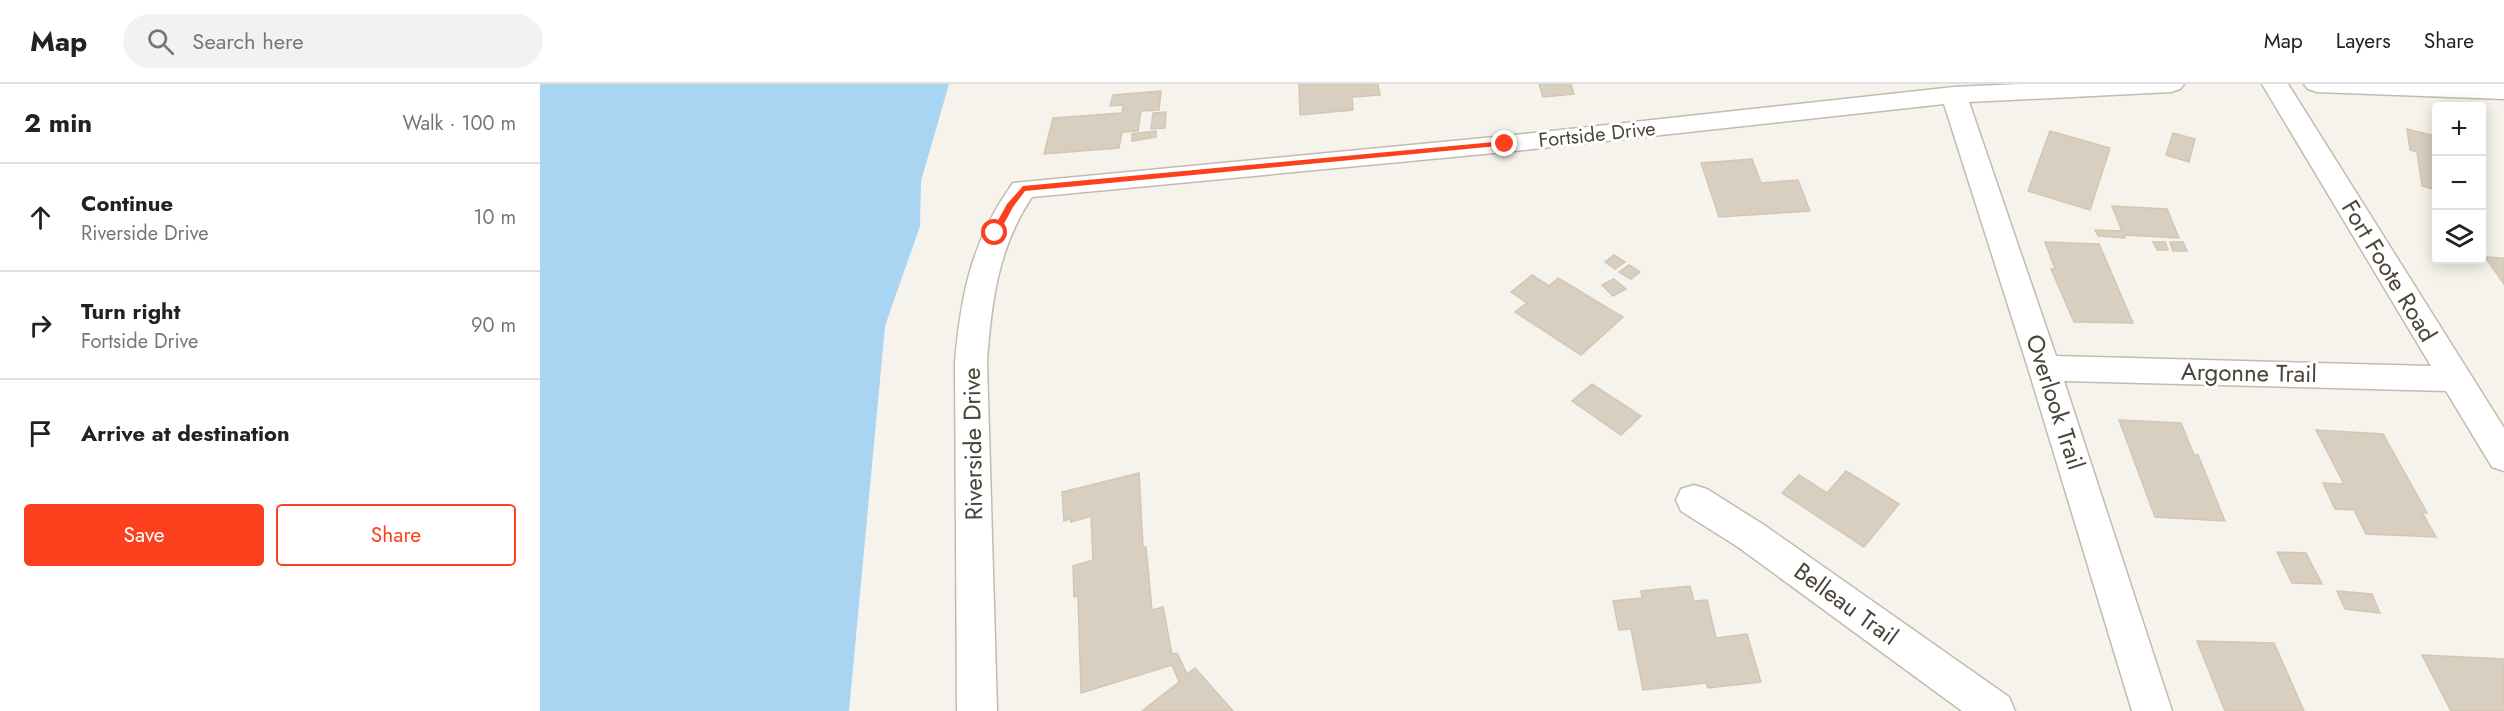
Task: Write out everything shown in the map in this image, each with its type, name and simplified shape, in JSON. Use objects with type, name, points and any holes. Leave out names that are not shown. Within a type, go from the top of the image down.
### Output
[{"type":"street","name":"Fortside Drive","points":[[1023,189],[1505,144],[1954,94],[2171,84]]},
{"type":"street","name":"Fort Foote Road","points":[[2275,84],[2504,457]]},
{"type":"street","points":[[2317,84],[2504,91]]},
{"type":"street","name":"Overlook Trail","points":[[1954,94],[2044,368],[2152,711]]},
{"type":"street","name":"Riverside Drive","points":[[977,711],[971,362],[974,321],[981,275],[995,233],[1010,206],[1023,189]]},
{"type":"street","name":"Argonne Trail","points":[[2044,368],[2455,378]]},
{"type":"street","name":"Belleau Trail","points":[[1694,501],[1751,536],[1995,711]]},
{"type":"water","points":[[540,84],[949,84],[921,181],[920,226],[885,326],[849,711],[540,711]]},
{"type":"building","points":[[1299,84],[1378,84],[1380,95],[1352,97],[1353,110],[1300,115]]},
{"type":"building","points":[[1539,84],[1571,84],[1574,94],[1543,97]]},
{"type":"building","points":[[1161,91],[1159,110],[1141,111],[1138,131],[1122,132],[1119,148],[1044,154],[1053,118],[1122,113],[1123,105],[1110,106],[1113,95]]},
{"type":"building","points":[[1166,112],[1165,128],[1151,129],[1153,113]]},
{"type":"building","points":[[2407,129],[2432,135],[2432,189],[2422,186],[2417,152],[2410,150]]},
{"type":"building","points":[[1156,131],[1156,137],[1132,141],[1132,134]]},
{"type":"building","points":[[2050,131],[2110,148],[2090,210],[2028,191]]},
{"type":"building","points":[[2173,133],[2195,139],[2189,162],[2166,155]]},
{"type":"building","points":[[1752,159],[1761,183],[1798,180],[1810,211],[1719,217],[1701,163]]},
{"type":"building","points":[[2112,206],[2167,209],[2179,238],[2098,236],[2095,230],[2122,231]]},
{"type":"building","points":[[2045,242],[2099,244],[2133,323],[2074,322],[2051,269],[2055,269]]},
{"type":"building","points":[[2153,242],[2165,242],[2168,250],[2157,250]]},
{"type":"building","points":[[2170,242],[2183,242],[2187,251],[2173,251]]},
{"type":"building","points":[[1614,255],[1625,262],[1615,269],[1605,262]]},
{"type":"building","points":[[2486,257],[2504,258],[2504,284],[2486,258]]},
{"type":"building","points":[[1629,265],[1640,272],[1631,279],[1619,272]]},
{"type":"building","points":[[1532,275],[1549,286],[1558,278],[1623,317],[1581,355],[1515,312],[1527,303],[1511,292]]},
{"type":"building","points":[[1614,279],[1626,289],[1613,296],[1602,285]]},
{"type":"building","points":[[1592,384],[1641,416],[1621,435],[1572,401]]},
{"type":"building","points":[[2119,420],[2181,423],[2194,455],[2198,455],[2225,521],[2155,517]]},
{"type":"building","points":[[2316,430],[2383,434],[2427,513],[2422,512],[2436,537],[2366,534],[2354,510],[2335,509],[2323,483],[2344,484]]},
{"type":"building","points":[[1846,471],[1899,504],[1864,547],[1782,493],[1799,475],[1827,493]]},
{"type":"building","points":[[1139,473],[1143,547],[1146,547],[1152,610],[1163,607],[1172,654],[1177,653],[1187,674],[1195,668],[1233,711],[1142,711],[1179,682],[1172,665],[1081,693],[1078,596],[1074,597],[1073,566],[1093,560],[1091,516],[1071,522],[1070,519],[1064,521],[1062,492]]},
{"type":"building","points":[[2277,552],[2306,553],[2322,584],[2292,583]]},
{"type":"building","points":[[1690,586],[1694,601],[1707,600],[1716,638],[1747,634],[1761,682],[1708,688],[1706,683],[1643,690],[1631,629],[1619,630],[1613,601],[1642,598],[1641,591]]},
{"type":"building","points":[[2337,591],[2372,594],[2380,613],[2345,609]]},
{"type":"building","points":[[2197,641],[2274,643],[2304,711],[2225,711]]},
{"type":"building","points":[[2422,655],[2504,659],[2504,711],[2451,711]]},
{"type":"route","points":[[995,233],[1010,206],[1023,189],[1505,144]]}]
